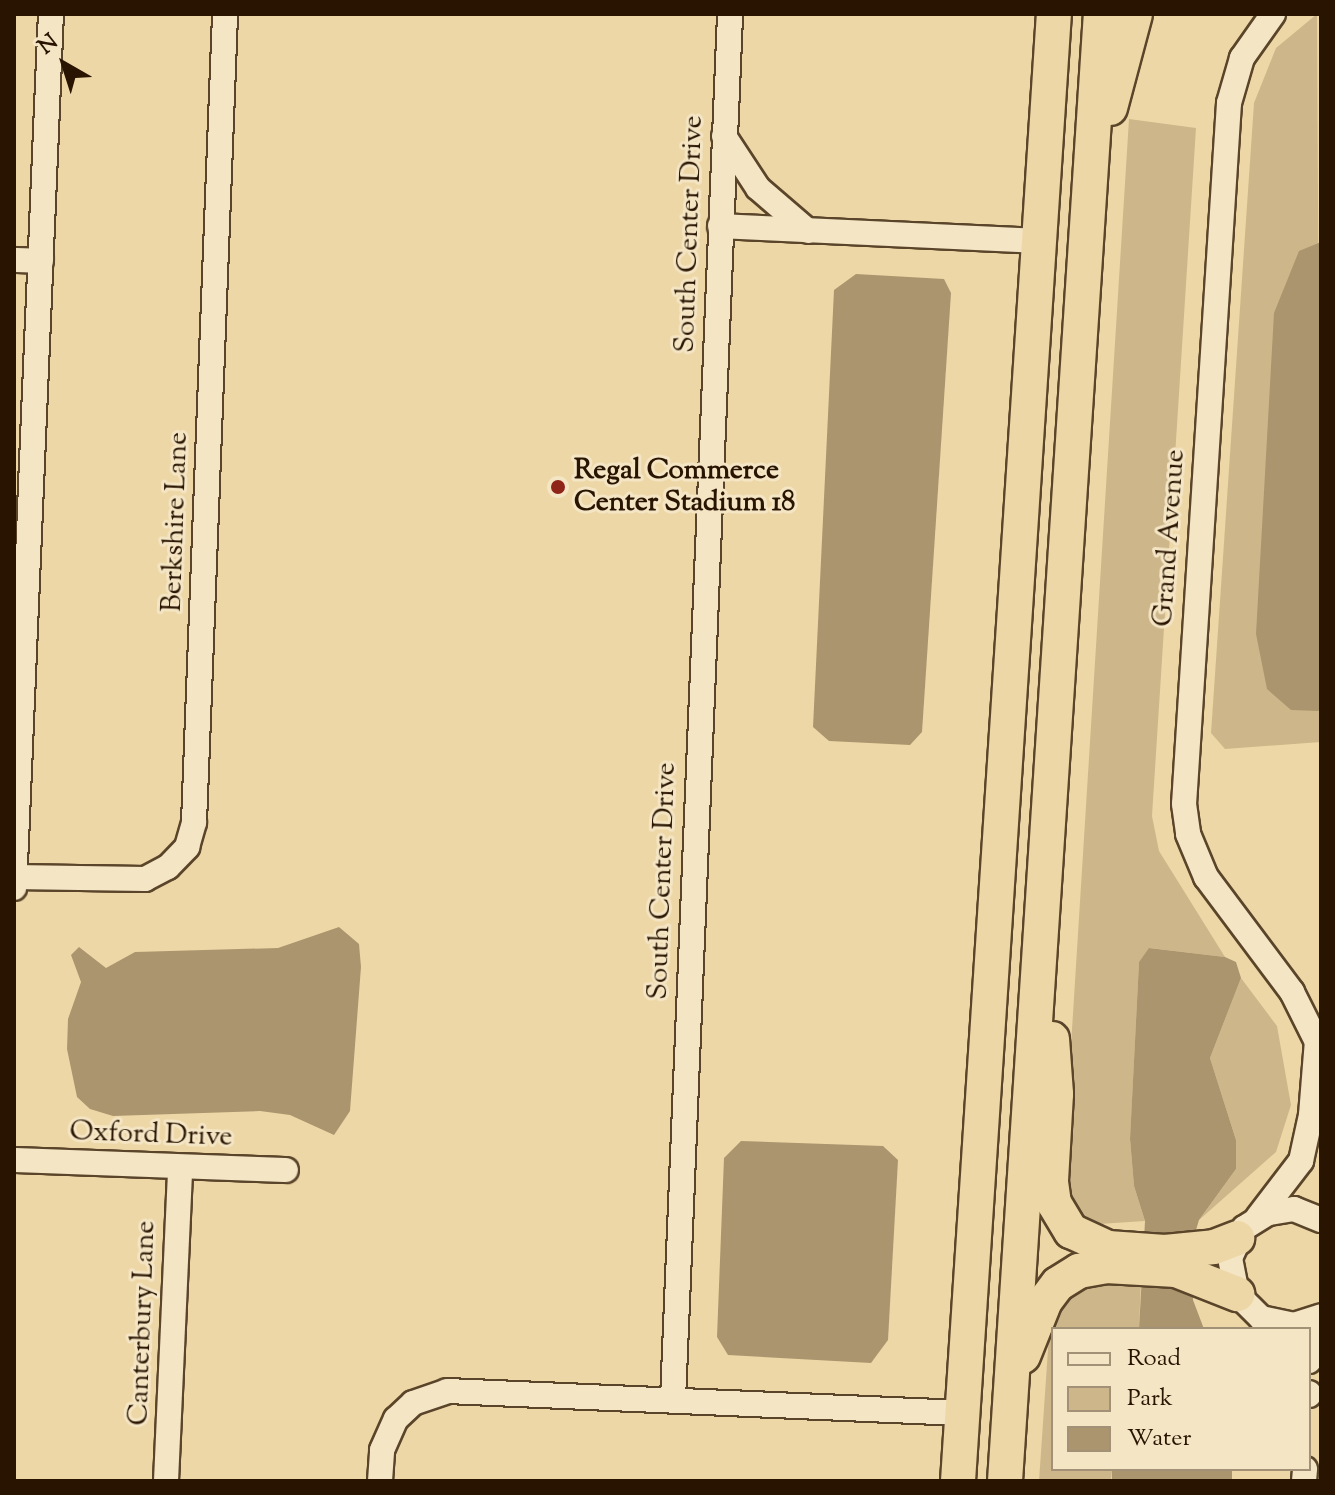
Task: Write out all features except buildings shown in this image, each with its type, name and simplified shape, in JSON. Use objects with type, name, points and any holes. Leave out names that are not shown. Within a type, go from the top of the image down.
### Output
[{"type":"highway","points":[[958,1481],[1054,14]]},
{"type":"highway","points":[[1005,1481],[1101,14]]},
{"type":"highway","points":[[1088,198],[1135,14]]},
{"type":"highway","points":[[1043,915],[1056,1094],[1054,1203],[1071,1231],[1107,1257]]},
{"type":"highway","points":[[1011,1386],[1051,1293],[1079,1271],[1107,1257],[1194,1262],[1246,1228]]},
{"type":"highway","points":[[1194,1262],[1249,1311]]},
{"type":"street","points":[[14,888],[18,717],[51,14]]},
{"type":"street","name":"Berkshire Lane","points":[[14,877],[145,879],[168,867],[187,847],[194,822],[225,14]]},
{"type":"street","name":"South Center Drive","points":[[673,1399],[730,14]]},
{"type":"street","name":"Grand Avenue","points":[[1246,1228],[1287,1185],[1301,1161],[1311,1115],[1319,1045],[1292,992],[1198,864],[1184,804],[1229,103],[1242,58],[1273,14]]},
{"type":"street","points":[[724,136],[758,188],[808,231]]},
{"type":"street","points":[[720,226],[1039,241]]},
{"type":"street","points":[[14,260],[41,261]]},
{"type":"street","name":"Oxford Drive","points":[[14,1160],[286,1170]]},
{"type":"street","name":"Canterbury Lane","points":[[166,1481],[180,1167]]},
{"type":"street","points":[[1311,1353],[1320,1317],[1283,1326],[1249,1311],[1230,1258],[1246,1228],[1294,1209],[1321,1220]]},
{"type":"street","points":[[380,1481],[382,1450],[396,1419],[433,1394],[460,1390],[962,1413]]},
{"type":"green space","points":[[1317,14],[1321,742],[1225,749],[1211,733],[1254,103],[1276,48]]},
{"type":"green space","points":[[1129,119],[1196,128],[1152,816],[1159,851],[1225,957],[1150,948],[1139,962],[1130,1140],[1134,1186],[1145,1221],[1084,1225],[1063,1173]]},
{"type":"green space","points":[[1241,978],[1277,1026],[1291,1105],[1276,1152],[1199,1220],[1236,1169],[1236,1140],[1210,1058]]},
{"type":"green space","points":[[1096,1277],[1141,1280],[1139,1327],[1053,1327],[1065,1301]]},
{"type":"green space","points":[[1051,1331],[1051,1471],[1112,1471],[1111,1481],[1039,1481]]},
{"type":"water","points":[[1321,242],[1321,709],[1318,711],[1291,710],[1267,689],[1256,634],[1274,313],[1299,251]]},
{"type":"water","points":[[856,274],[944,279],[951,293],[922,732],[910,745],[829,741],[813,727],[834,290]]},
{"type":"water","points":[[339,927],[359,944],[361,967],[350,1111],[334,1135],[290,1115],[260,1111],[113,1116],[90,1109],[77,1097],[67,1049],[68,1019],[81,982],[71,955],[79,947],[106,968],[135,952],[278,948]]},
{"type":"water","points":[[1149,948],[1225,957],[1236,962],[1241,978],[1210,1058],[1236,1140],[1236,1169],[1199,1220],[1193,1240],[1193,1300],[1203,1327],[1139,1327],[1145,1221],[1134,1186],[1130,1139],[1139,962]]},
{"type":"water","points":[[741,1141],[883,1146],[898,1160],[888,1340],[871,1363],[728,1355],[717,1337],[724,1158]]},
{"type":"water","points":[[1112,1471],[1232,1471],[1232,1481],[1112,1481]]},
{"type":"place","name":"Regal Commerce Center Stadium 18","points":[[558,487]]}]
